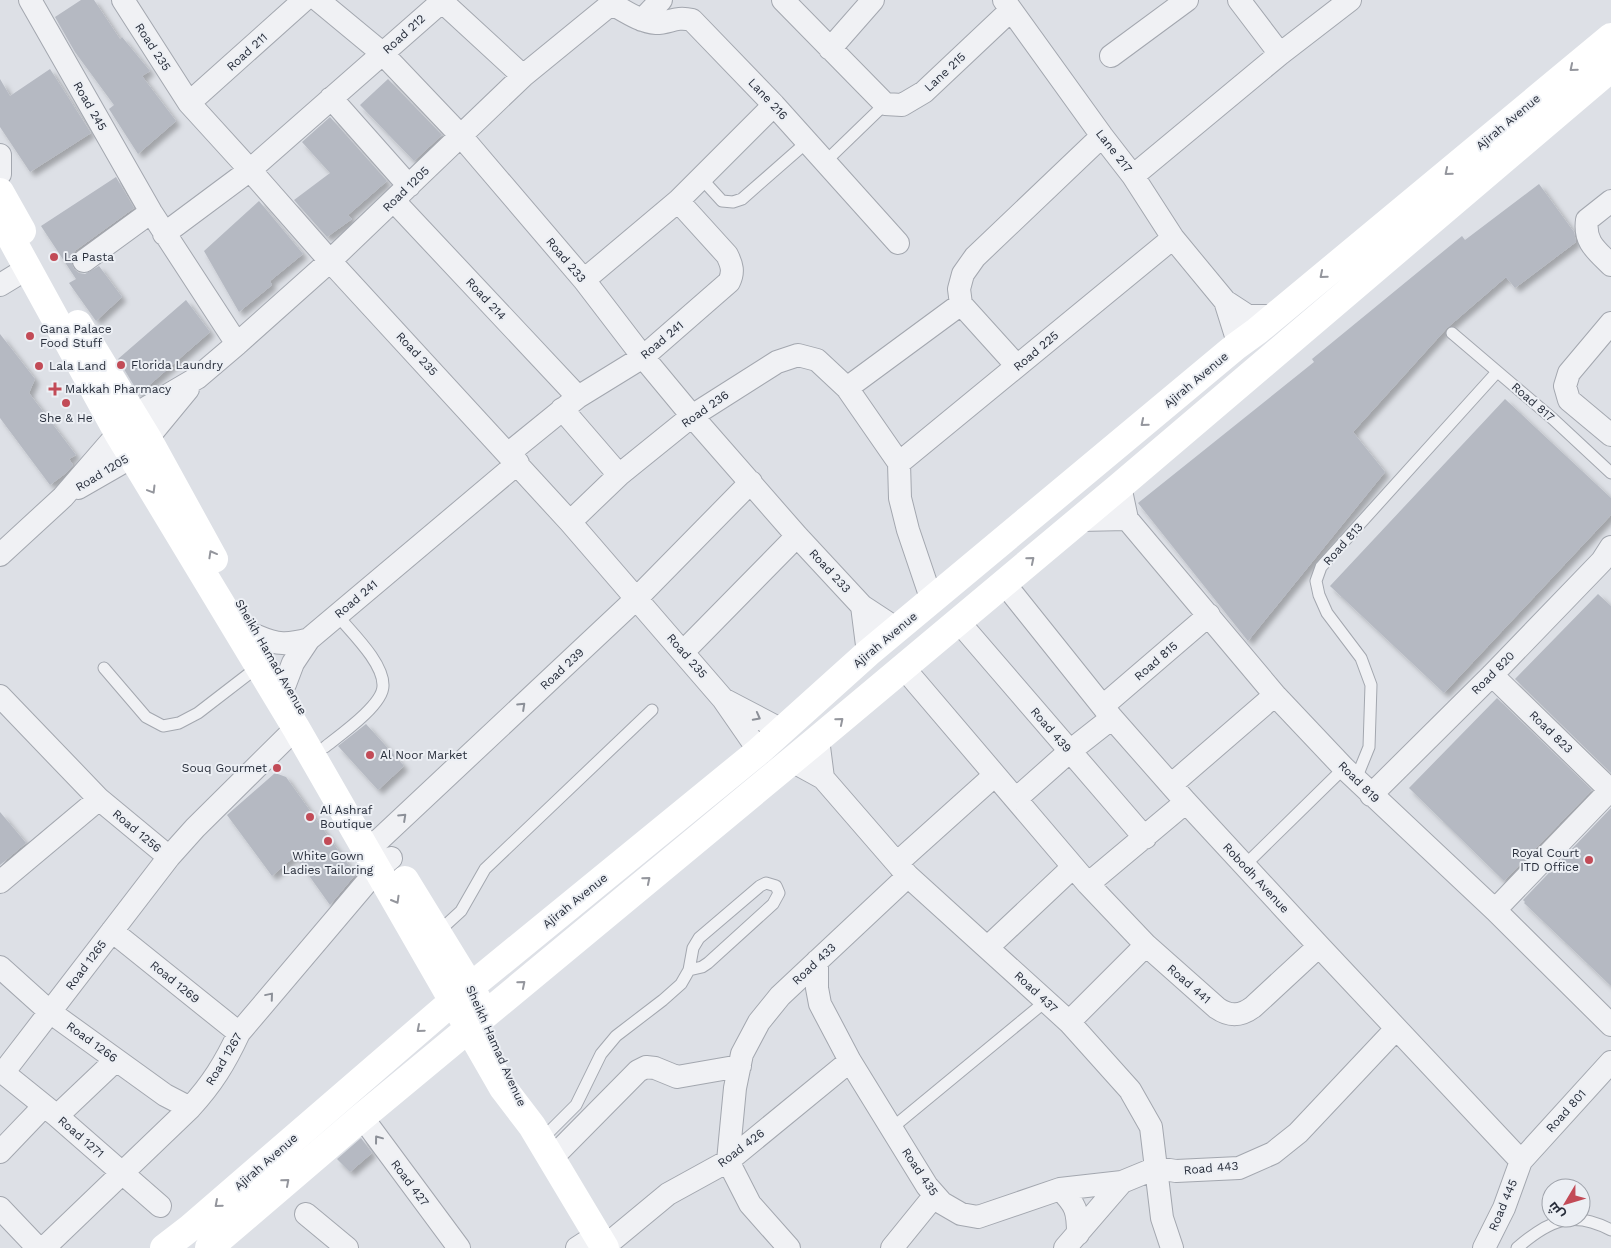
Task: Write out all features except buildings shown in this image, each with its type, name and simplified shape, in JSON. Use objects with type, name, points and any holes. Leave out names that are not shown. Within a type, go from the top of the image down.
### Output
[{"type":"street","name":"Road 245","points":[[30,0],[164,234],[237,344]]},
{"type":"street","name":"Road 235","points":[[123,0],[189,103],[330,261],[513,458],[637,598],[723,699],[759,751]]},
{"type":"street","name":"Road 211","points":[[189,103],[304,0]]},
{"type":"street","name":"Road 233","points":[[318,0],[382,54],[461,136],[584,280],[692,416],[797,536],[862,606],[897,629]]},
{"type":"street","points":[[642,20],[661,0]]},
{"type":"street","points":[[783,0],[885,104]]},
{"type":"street","points":[[830,48],[872,0]]},
{"type":"street","points":[[1111,56],[1187,0]]},
{"type":"street","points":[[1239,0],[1280,54]]},
{"type":"street","points":[[1133,176],[1280,54],[1350,0]]},
{"type":"street","name":"Lane 216","points":[[614,2],[642,20],[657,23],[681,18],[692,20],[774,105],[898,243]]},
{"type":"street","name":"Road 1205","points":[[0,555],[63,497],[126,424],[197,378],[237,344],[330,261],[523,76],[614,2]]},
{"type":"street","name":"Road 212","points":[[164,234],[250,170],[438,4],[448,7],[523,76]]},
{"type":"street","name":"Lane 215","points":[[885,104],[902,105],[924,92],[1007,5]]},
{"type":"street","name":"Lane 217","points":[[1007,5],[1133,176],[1173,238],[1224,302],[1236,336],[1235,347]]},
{"type":"street","name":"Ajirah Avenue","points":[[164,1248],[190,1228],[461,994],[759,751],[897,629],[1611,37]]},
{"type":"street","name":"Ajirah Avenue","points":[[209,1248],[362,1117],[792,761],[1120,486],[1611,68]]},
{"type":"street","points":[[331,98],[402,193]]},
{"type":"street","points":[[584,280],[678,201],[774,105]]},
{"type":"street","points":[[1017,366],[961,304],[959,289],[963,274],[975,258],[1102,136]]},
{"type":"street","points":[[0,155],[0,174]]},
{"type":"street","name":"Sheikh Hamad Avenue","points":[[0,192],[49,276],[126,424]]},
{"type":"street","name":"Road 214","points":[[402,193],[570,403]]},
{"type":"street","name":"Road 241","points":[[285,684],[293,663],[309,639],[513,458],[570,403],[643,356],[729,282],[732,275],[732,265],[727,255],[678,201]]},
{"type":"street","points":[[1611,201],[1587,220],[1585,230],[1590,243],[1611,265]]},
{"type":"street","points":[[84,261],[151,212]]},
{"type":"street","name":"Sheikh Hamad Avenue","points":[[0,218],[28,268],[140,448],[259,666],[296,728],[379,854],[437,933],[461,994]]},
{"type":"street","name":"Road 225","points":[[899,463],[1173,238]]},
{"type":"street","points":[[0,285],[28,268]]},
{"type":"street","name":"Lane 217","points":[[1224,302],[1248,316],[1274,316]]},
{"type":"street","points":[[932,601],[908,530],[900,498],[899,463],[847,388],[961,304]]},
{"type":"street","points":[[1611,323],[1569,372],[1564,386],[1569,400],[1611,435]]},
{"type":"street","name":"Road 236","points":[[570,522],[619,475],[692,416],[777,362],[798,355],[817,360],[847,388]]},
{"type":"street","name":"Road 1205","points":[[63,497],[140,448],[197,378]]},
{"type":"street","points":[[570,403],[619,475]]},
{"type":"street","name":"Sheikh Hamad Avenue","points":[[140,448],[325,747],[379,854],[476,1022],[503,1088],[542,1141],[596,1245]]},
{"type":"street","name":"Road 239","points":[[379,854],[751,482]]},
{"type":"street","name":"Road 819","points":[[1120,486],[1127,519],[1275,695],[1357,781],[1495,910],[1611,1025]]},
{"type":"street","points":[[1078,520],[1127,519]]},
{"type":"street","points":[[683,652],[797,536]]},
{"type":"street","name":"Road 820","points":[[1357,781],[1492,675],[1608,560]]},
{"type":"street","name":"Robodh Avenue","points":[[1004,583],[1108,712],[1186,802],[1318,946],[1521,1161]]},
{"type":"street","points":[[862,606],[868,654]]},
{"type":"street","name":"Road 815","points":[[1108,712],[1209,615]]},
{"type":"street","name":"Road 439","points":[[958,621],[1145,838]]},
{"type":"street","name":"Road 241","points":[[257,636],[282,644],[291,644],[309,639]]},
{"type":"street","points":[[903,667],[1088,884],[1146,945],[1069,1022]]},
{"type":"street","name":"Road 823","points":[[1492,675],[1610,790],[1495,910]]},
{"type":"street","points":[[1171,785],[1275,695]]},
{"type":"street","name":"Road 235","points":[[723,699],[782,730]]},
{"type":"street","name":"Road 1256","points":[[4,709],[99,799],[169,857],[195,828],[296,728]]},
{"type":"street","points":[[1016,799],[1070,751],[1108,712]]},
{"type":"street","points":[[818,739],[823,778]]},
{"type":"street","name":"Road 437","points":[[792,761],[823,778],[902,870],[1069,1022],[1130,1090],[1151,1127],[1162,1218],[1172,1248]]},
{"type":"street","name":"Road 433","points":[[728,1161],[735,1088],[742,1054],[759,1022],[780,996],[817,961],[902,870],[995,775]]},
{"type":"street","points":[[0,882],[99,799]]},
{"type":"street","points":[[1088,884],[1186,802]]},
{"type":"street","name":"Road 1267","points":[[44,1248],[190,1108],[211,1085],[227,1060],[239,1033],[379,854]]},
{"type":"street","name":"Road 1265","points":[[2,1071],[50,1012],[169,857]]},
{"type":"street","points":[[988,947],[1073,866]]},
{"type":"street","name":"Road 1269","points":[[112,931],[239,1033]]},
{"type":"street","name":"Road 441","points":[[1146,945],[1218,1008],[1226,1014],[1235,1015],[1245,1013],[1253,1007],[1318,946]]},
{"type":"street","name":"Road 435","points":[[817,961],[817,988],[820,1004],[850,1060],[927,1186],[942,1203],[961,1214],[978,1216],[1060,1189],[1122,1182]]},
{"type":"street","name":"Road 1266","points":[[0,968],[50,1012],[166,1095],[190,1108]]},
{"type":"street","points":[[780,996],[806,998],[820,1004]]},
{"type":"street","name":"Road 443","points":[[1071,1241],[1122,1182],[1156,1168],[1176,1171],[1239,1168],[1273,1153],[1298,1133],[1396,1029]]},
{"type":"street","points":[[0,1152],[116,1060]]},
{"type":"street","name":"Road 426","points":[[596,1245],[668,1194],[728,1161],[850,1060]]},
{"type":"street","name":"Road 801","points":[[1521,1161],[1611,1062]]},
{"type":"street","points":[[542,1141],[638,1071],[646,1068],[655,1068],[677,1077],[740,1066]]},
{"type":"street","name":"Road 1271","points":[[2,1071],[160,1206]]},
{"type":"street","name":"Road 427","points":[[362,1117],[459,1248]]},
{"type":"street","points":[[728,1161],[750,1204],[789,1248]]},
{"type":"street","name":"Road 445","points":[[1484,1248],[1504,1208],[1521,1161]]},
{"type":"street","points":[[1060,1189],[1073,1202],[1078,1215],[1071,1241]]},
{"type":"street","points":[[892,1248],[934,1195]]},
{"type":"street","points":[[1,1210],[38,1248]]},
{"type":"street","points":[[306,1214],[347,1248]]},
{"type":"lane","points":[[825,162],[885,104]]},
{"type":"lane","points":[[700,178],[722,201],[733,202],[742,199],[807,142]]},
{"type":"lane","name":"Road 817","points":[[1452,333],[1553,419],[1611,473]]},
{"type":"lane","name":"Road 813","points":[[1357,781],[1369,747],[1371,685],[1361,658],[1327,613],[1319,595],[1316,581],[1321,567],[1497,372]]},
{"type":"lane","points":[[325,747],[369,711],[384,688],[382,674],[372,656],[337,615]]},
{"type":"lane","points":[[104,668],[146,717],[163,726],[179,724],[198,713],[259,666]]},
{"type":"lane","points":[[437,933],[462,911],[485,869],[652,710]]},
{"type":"lane","points":[[1244,866],[1357,781]]},
{"type":"lane","points":[[542,1141],[576,1105],[601,1054],[616,1036],[682,984],[689,970],[693,948],[699,938],[760,886],[766,883],[776,886],[779,892],[773,904],[702,968],[689,970]]},
{"type":"lane","points":[[892,1128],[1046,1001]]},
{"type":"lane","points":[[1517,1248],[1542,1228],[1560,1221],[1579,1219],[1598,1223],[1611,1230]]},
{"type":"place","name":"La Pasta","points":[[54,257]]},
{"type":"place","name":"Gana Palace Food Stuff","points":[[30,336]]},
{"type":"place","name":"Florida Laundry","points":[[121,365]]},
{"type":"place","name":"Lala Land","points":[[39,366]]},
{"type":"place","name":"Makkah Pharmacy","points":[[55,389]]},
{"type":"place","name":"She & He","points":[[66,403]]},
{"type":"place","name":"Al Noor Market","points":[[370,755]]},
{"type":"place","name":"Souq Gourmet","points":[[277,768]]},
{"type":"place","name":"Al Ashraf Boutique","points":[[310,817]]},
{"type":"place","name":"White Gown Ladies Tailoring","points":[[328,841]]},
{"type":"place","name":"Royal Court ITD Office","points":[[1589,860]]}]
